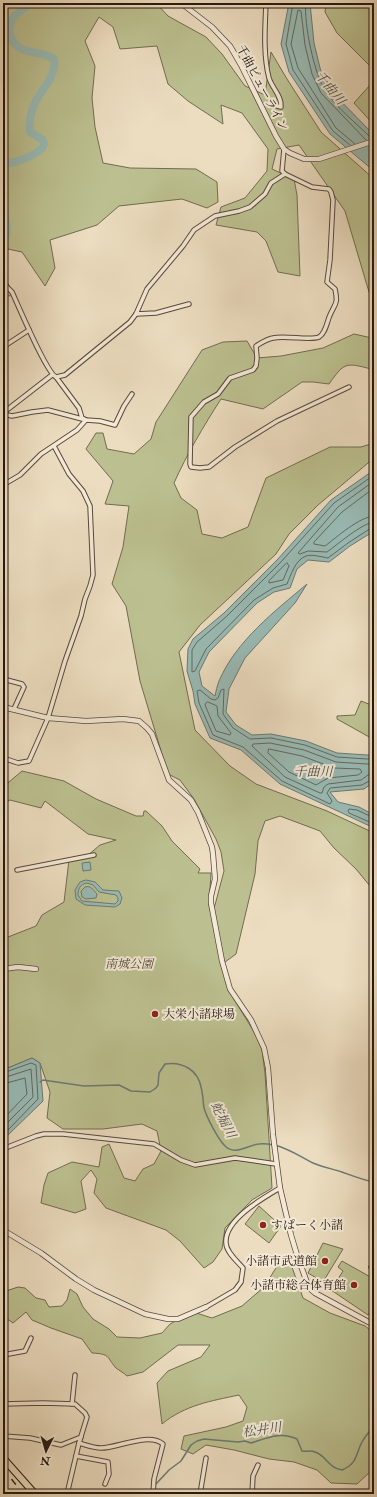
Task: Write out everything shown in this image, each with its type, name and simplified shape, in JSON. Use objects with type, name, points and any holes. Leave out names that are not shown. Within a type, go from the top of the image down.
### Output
[{"type":"main road","points":[[3,1458],[35,1494]]},
{"type":"street","name":"千曲ビューライン","points":[[181,3],[212,27],[230,46],[241,64],[276,136],[284,149],[298,157],[310,160],[326,157],[374,141]]},
{"type":"street","points":[[266,3],[265,39],[267,67],[269,80],[280,98],[281,107],[277,106],[272,101]]},
{"type":"street","points":[[284,149],[282,171],[285,174],[312,187],[328,189],[331,192],[333,200],[330,260],[327,282],[335,289],[337,299],[336,305],[330,313],[324,332],[320,337],[312,338],[289,336],[271,338],[256,346],[257,358],[253,370],[230,378],[218,394],[204,402],[195,411],[190,417],[190,464],[191,466],[196,467],[209,467],[235,447],[277,421],[349,387]]},
{"type":"street","points":[[3,414],[54,376],[65,375],[130,322],[136,314],[147,289],[183,246],[194,230],[215,216],[250,207],[265,194],[271,183],[285,174]]},
{"type":"street","points":[[3,280],[5,285],[12,292],[29,330],[54,376],[79,408],[82,418],[86,420]]},
{"type":"street","points":[[136,314],[156,313],[189,304]]},
{"type":"street","points":[[3,347],[29,330]]},
{"type":"street","points":[[3,414],[12,416],[48,410],[86,420],[100,421],[115,425],[124,406],[132,394]]},
{"type":"street","points":[[3,485],[20,475],[41,454],[77,430],[86,420]]},
{"type":"street","points":[[3,758],[18,763],[29,761],[48,718],[93,575],[90,506],[83,491],[69,474],[54,446]]},
{"type":"street","points":[[3,679],[22,684],[24,688],[14,709]]},
{"type":"street","points":[[3,707],[48,718],[86,721],[123,719],[138,721],[152,734],[169,780],[191,800],[198,812],[212,847],[215,878],[211,896],[212,912],[222,961],[230,989],[251,1020],[264,1048],[268,1068],[276,1164],[280,1188],[291,1235],[309,1288],[315,1293],[374,1325]]},
{"type":"street","points":[[18,870],[94,855]]},
{"type":"street","points":[[3,969],[36,969]]},
{"type":"street","points":[[3,1148],[44,1134],[63,1134],[154,1144],[181,1160],[195,1165],[235,1158],[276,1164]]},
{"type":"street","points":[[3,1230],[41,1253],[76,1279],[94,1290],[144,1314],[168,1319],[178,1319],[206,1307],[235,1290],[241,1282],[243,1268],[229,1252],[226,1244],[227,1234],[231,1226],[252,1205],[280,1188]]},
{"type":"street","points":[[3,1355],[25,1351],[31,1338]]},
{"type":"street","points":[[72,1404],[75,1375]]},
{"type":"street","points":[[3,1404],[75,1404],[85,1413],[87,1417],[79,1443],[68,1494]]},
{"type":"street","points":[[3,1436],[30,1438],[61,1445],[81,1438]]},
{"type":"street","points":[[79,1443],[101,1448],[146,1440],[160,1442],[163,1444],[154,1479],[153,1494]]},
{"type":"street","points":[[76,1456],[108,1462],[109,1474],[105,1484]]},
{"type":"street","points":[[200,1494],[206,1458]]},
{"type":"street","points":[[252,1494],[253,1476],[258,1465]]},
{"type":"street","points":[[241,1493],[246,1494]]},
{"type":"green space","points":[[3,3],[156,3],[168,16],[206,37],[222,54],[245,86],[265,95],[271,52],[321,132],[374,179],[374,302],[369,292],[345,211],[299,145],[277,149],[272,169],[294,179],[297,195],[300,276],[278,272],[266,241],[257,232],[216,225],[221,207],[245,198],[267,171],[268,149],[242,113],[221,105],[223,124],[188,101],[168,84],[157,46],[120,49],[113,27],[99,17],[85,41],[95,66],[92,98],[95,127],[103,163],[130,168],[196,169],[217,182],[218,202],[207,208],[182,199],[119,206],[97,225],[50,240],[55,268],[45,286],[22,252],[3,248]]},
{"type":"green space","points":[[326,3],[374,3],[374,70],[337,33],[325,12]]},
{"type":"green space","points":[[374,83],[374,125],[354,103],[370,85]]},
{"type":"green space","points":[[3,274],[14,295],[3,297]]},
{"type":"green space","name":"南城公園","points":[[354,334],[372,338],[374,340],[374,364],[371,369],[350,365],[342,368],[329,384],[302,382],[263,409],[221,399],[184,462],[174,483],[181,498],[197,510],[202,534],[222,538],[248,527],[266,478],[330,447],[361,447],[374,443],[374,458],[318,505],[289,534],[276,554],[200,625],[179,652],[195,730],[230,766],[256,784],[327,811],[374,833],[374,891],[356,869],[334,848],[320,831],[280,816],[265,821],[258,841],[255,874],[236,954],[221,965],[229,991],[256,1035],[262,1050],[265,1073],[272,1188],[252,1200],[225,1228],[222,1249],[213,1262],[204,1268],[180,1241],[166,1230],[106,1208],[94,1193],[97,1179],[91,1170],[81,1181],[86,1209],[75,1213],[41,1203],[48,1173],[72,1162],[99,1167],[102,1147],[109,1144],[124,1178],[135,1181],[143,1169],[154,1164],[161,1151],[157,1131],[142,1124],[103,1129],[63,1129],[47,1118],[50,1092],[40,1063],[32,1058],[3,1070],[3,939],[36,926],[42,915],[64,902],[69,860],[87,856],[100,845],[116,840],[88,834],[45,801],[41,808],[10,800],[3,804],[3,787],[22,771],[64,781],[96,799],[136,816],[143,816],[144,811],[146,811],[162,826],[172,841],[200,869],[198,873],[211,873],[209,904],[211,914],[215,905],[224,871],[221,852],[216,839],[194,799],[180,780],[168,774],[140,681],[126,606],[112,584],[123,547],[129,506],[105,504],[113,481],[86,449],[96,433],[103,433],[107,449],[134,454],[151,439],[156,422],[202,350],[223,342],[247,341],[257,358],[281,356],[323,348]]},
{"type":"green space","points":[[361,701],[374,706],[374,744],[371,738],[337,719],[337,716],[355,715]]},
{"type":"green space","name":"すぱーく小諸","points":[[259,1206],[281,1226],[269,1243],[245,1224]]},
{"type":"green space","name":"小諸市武道館","points":[[323,1243],[343,1249],[323,1282],[308,1273]]},
{"type":"green space","points":[[288,1256],[303,1298],[330,1313],[365,1326],[374,1333],[374,1462],[371,1471],[357,1484],[331,1483],[317,1470],[294,1462],[269,1459],[234,1450],[206,1445],[193,1454],[181,1449],[184,1436],[226,1427],[243,1421],[247,1407],[239,1395],[189,1408],[162,1424],[157,1383],[168,1371],[201,1357],[210,1345],[178,1345],[143,1372],[127,1376],[116,1368],[105,1355],[92,1353],[82,1339],[32,1320],[26,1312],[13,1323],[3,1316],[3,1292],[18,1287],[25,1288],[36,1298],[45,1300],[49,1307],[62,1306],[67,1300],[70,1289],[77,1294],[83,1307],[93,1319],[109,1329],[117,1337],[140,1338],[162,1333],[170,1324],[193,1312],[212,1318],[242,1306],[264,1287],[279,1263]]},
{"type":"green space","name":"小諸市総合体育館","points":[[342,1261],[374,1279],[374,1305],[368,1315],[331,1290],[343,1271],[338,1267]]},
{"type":"water","name":"千曲川","points":[[289,3],[310,3],[314,43],[321,72],[329,89],[374,135],[374,171],[330,134],[289,72],[281,44]]},
{"type":"water","name":"千曲川","points":[[374,470],[374,531],[350,546],[329,562],[308,560],[297,569],[290,588],[274,592],[257,603],[209,652],[199,672],[202,686],[215,696],[219,681],[226,666],[235,653],[257,628],[307,584],[295,603],[245,658],[229,689],[226,712],[236,725],[252,735],[271,734],[306,741],[337,753],[374,754],[374,782],[364,789],[330,792],[338,802],[359,807],[374,815],[374,828],[280,784],[241,750],[210,738],[195,704],[187,671],[188,649],[193,639],[224,613],[277,560],[331,500]]},
{"type":"water","points":[[90,862],[91,870],[83,871],[82,863]]},
{"type":"water","points":[[86,880],[95,882],[103,890],[119,891],[122,898],[120,904],[115,907],[85,905],[76,899],[75,890],[80,882]],"holes":[[[87,883],[93,885],[99,892],[116,895],[118,901],[115,904],[82,901],[78,895],[80,887]]]},
{"type":"water","points":[[85,887],[90,887],[97,894],[96,898],[86,899],[82,897],[81,891]]},
{"type":"water","points":[[32,1058],[40,1063],[43,1101],[7,1136],[3,1137],[3,1070]]},
{"type":"waterway","points":[[3,165],[32,155],[42,149],[44,145],[43,140],[30,132],[30,120],[34,104],[49,81],[53,71],[54,59],[18,47],[14,44],[9,30],[13,18],[31,3]]},
{"type":"waterway","points":[[3,204],[7,229],[6,236],[3,238]]},
{"type":"waterway","name":"蛇堀川","points":[[40,1082],[43,1080],[84,1086],[119,1085],[131,1091],[150,1092],[158,1085],[159,1073],[165,1064],[171,1063],[183,1065],[193,1071],[199,1081],[204,1108],[219,1139],[229,1149],[237,1150],[261,1144],[279,1146],[313,1163],[374,1182]]},
{"type":"waterway","name":"松井川","points":[[156,1484],[169,1470],[181,1461],[191,1445],[204,1439],[238,1442],[245,1441],[251,1443],[268,1437],[280,1435],[291,1437],[297,1439],[302,1451],[312,1451],[319,1454],[333,1467],[342,1470],[354,1461],[363,1440],[374,1426]]},
{"type":"railway","points":[[3,1468],[23,1494]]},
{"type":"place","name":"大栄小諸球場","points":[[155,1014]]},
{"type":"place","name":"すぱーく小諸","points":[[263,1225]]},
{"type":"place","name":"小諸市武道館","points":[[325,1261]]},
{"type":"place","name":"小諸市総合体育館","points":[[354,1285]]}]
